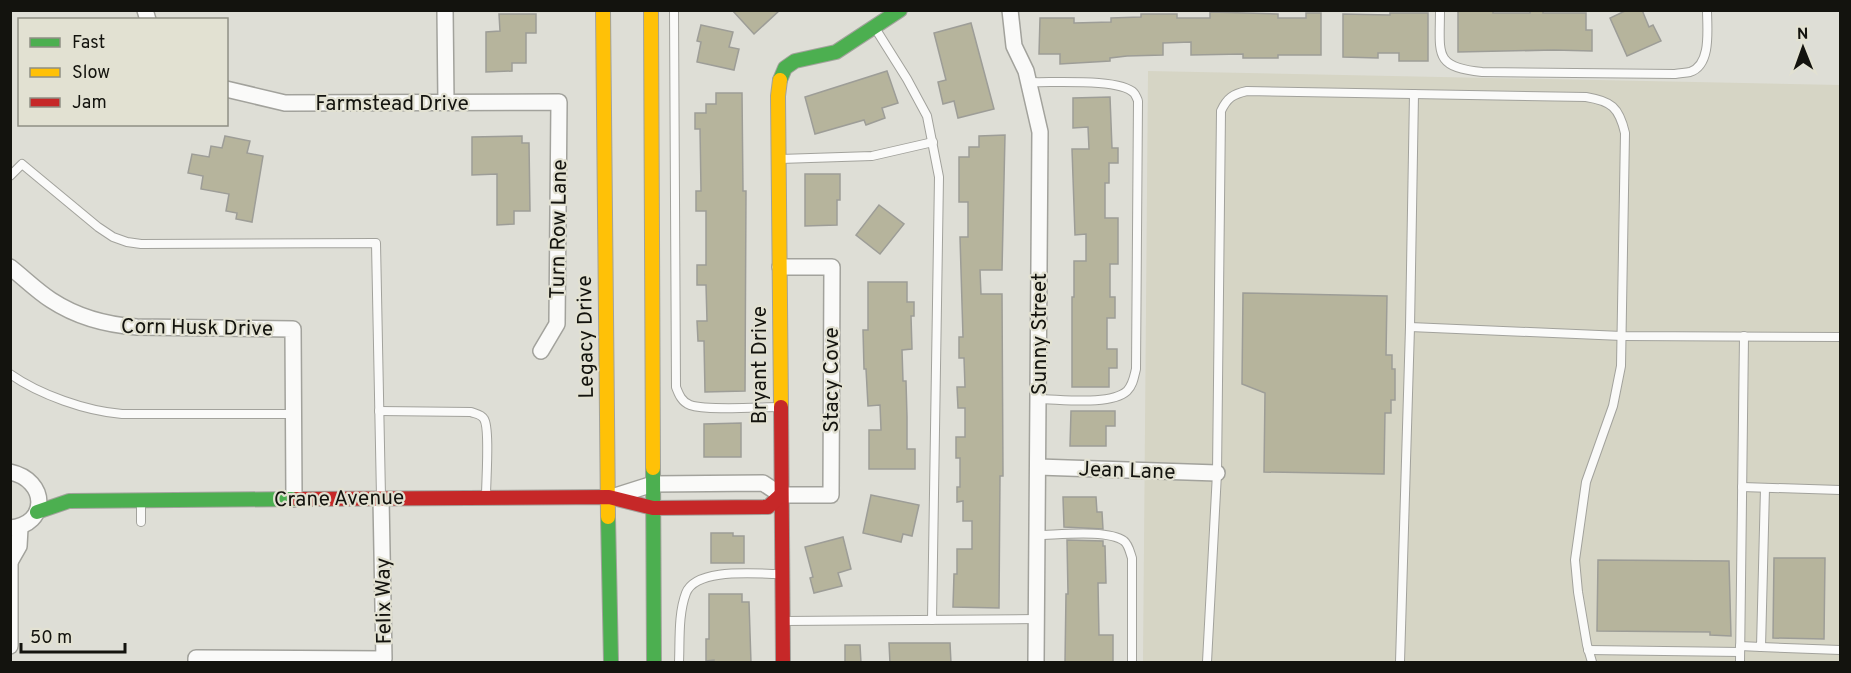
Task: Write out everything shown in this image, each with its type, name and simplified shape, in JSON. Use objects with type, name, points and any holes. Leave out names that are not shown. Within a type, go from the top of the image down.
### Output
[{"type":"street","points":[[446,10],[446,102]]},
{"type":"street","name":"Legacy Drive","points":[[603,10],[611,663]]},
{"type":"street","points":[[651,10],[654,663]]},
{"type":"street","name":"Sunny Street","points":[[1010,10],[1014,46],[1030,82],[1040,132],[1036,663]]},
{"type":"street","points":[[874,27],[890,13]]},
{"type":"street","name":"Bryant Drive","points":[[783,663],[778,96],[780,80],[785,68],[795,61],[836,52],[874,27]]},
{"type":"street","name":"Farmstead Drive","points":[[228,89],[285,103],[559,102]]},
{"type":"street","name":"Turn Row Lane","points":[[541,351],[556,324],[559,102]]},
{"type":"street","name":"Corn Husk Drive","points":[[10,267],[51,300],[91,319],[114,325],[293,329],[293,414]]},
{"type":"street","name":"Stacy Cove","points":[[780,267],[831,267],[831,495],[781,495]]},
{"type":"street","points":[[293,414],[294,499]]},
{"type":"street","name":"Jean Lane","points":[[1038,467],[1217,473]]},
{"type":"street","name":"Crane Avenue","points":[[10,472],[25,476],[36,487],[69,501]]},
{"type":"street","name":"Crane Avenue","points":[[37,512],[69,501],[486,497],[609,497],[653,508],[768,507],[781,495],[763,483],[653,484],[609,497]]},
{"type":"street","points":[[10,646],[11,560],[19,546],[15,528],[28,523],[37,512],[36,487]]},
{"type":"street","name":"Felix Way","points":[[196,661],[384,659],[381,498]]},
{"type":"lane","points":[[674,10],[676,387],[681,399],[690,405],[781,407]]},
{"type":"lane","points":[[1440,10],[1440,46],[1443,60],[1462,70],[1675,74],[1692,72],[1700,64],[1707,44],[1707,10]]},
{"type":"lane","points":[[874,27],[927,116],[939,177],[932,620]]},
{"type":"lane","points":[[1030,82],[1106,83],[1130,90],[1135,93],[1138,101],[1136,369],[1132,383],[1128,390],[1111,400],[1038,399]]},
{"type":"lane","points":[[1207,663],[1217,473],[1221,111],[1226,101],[1234,94],[1248,91],[1586,97],[1601,100],[1613,106],[1618,112],[1625,133],[1621,366],[1614,406],[1586,482],[1575,560],[1578,592],[1592,663]]},
{"type":"lane","points":[[1400,663],[1414,94]]},
{"type":"lane","points":[[779,159],[872,156],[933,142]]},
{"type":"lane","points":[[10,176],[22,164],[99,227],[113,237],[127,242],[141,244],[376,243],[381,498]]},
{"type":"lane","points":[[1410,327],[1622,336],[1840,337]]},
{"type":"lane","points":[[1740,663],[1744,336]]},
{"type":"lane","points":[[10,374],[48,394],[87,409],[103,412],[293,414]]},
{"type":"lane","points":[[379,411],[471,412],[481,416],[486,422],[486,497]]},
{"type":"lane","points":[[1742,487],[1840,490]]},
{"type":"lane","points":[[1761,647],[1765,488]]},
{"type":"lane","points":[[141,500],[141,522]]},
{"type":"lane","points":[[1037,535],[1103,535],[1124,541],[1132,558],[1132,663]]},
{"type":"lane","points":[[679,663],[682,608],[685,594],[696,580],[721,575],[782,574]]},
{"type":"lane","points":[[782,621],[1037,619]]},
{"type":"lane","points":[[1588,650],[1761,647],[1840,650]]},
{"type":"shaded area","points":[[1148,71],[1840,85],[1840,662],[1143,662]]},
{"type":"building","points":[[732,10],[780,10],[754,34]]},
{"type":"building","points":[[1458,10],[1493,10],[1493,13],[1530,13],[1530,10],[1543,10],[1543,13],[1586,13],[1586,30],[1592,30],[1592,51],[1458,52]]},
{"type":"building","points":[[1627,10],[1642,10],[1649,27],[1653,25],[1661,41],[1627,56],[1610,18]]},
{"type":"building","points":[[1210,12],[1278,14],[1278,18],[1306,18],[1306,13],[1321,13],[1321,55],[1243,58],[1243,54],[1191,55],[1191,42],[1163,43],[1163,55],[1127,56],[1110,58],[1110,61],[1060,64],[1060,54],[1039,54],[1040,18],[1074,18],[1074,23],[1111,22],[1111,18],[1141,17],[1141,14],[1177,14],[1177,18],[1210,18]]},
{"type":"building","points":[[1390,13],[1428,13],[1428,61],[1399,61],[1399,53],[1378,53],[1378,58],[1343,57],[1343,14],[1390,15]]},
{"type":"building","points":[[499,14],[536,14],[536,33],[526,33],[526,63],[512,63],[512,71],[486,72],[486,32],[500,31]]},
{"type":"building","points":[[971,23],[994,109],[958,118],[954,101],[943,104],[938,82],[946,80],[934,33]]},
{"type":"building","points":[[701,25],[733,32],[729,47],[739,49],[734,70],[697,62],[701,42],[697,41]]},
{"type":"building","points":[[887,71],[898,103],[882,108],[885,118],[866,125],[864,120],[815,134],[805,97]]},
{"type":"building","points":[[716,93],[742,93],[743,191],[746,191],[745,391],[705,392],[704,341],[698,341],[697,321],[707,321],[706,285],[697,285],[697,265],[706,265],[706,211],[696,211],[696,191],[701,191],[700,129],[695,129],[695,113],[706,113],[706,104],[716,104]]},
{"type":"building","points":[[1110,97],[1112,148],[1118,148],[1118,163],[1109,163],[1109,183],[1105,183],[1105,218],[1118,218],[1118,264],[1110,264],[1110,297],[1115,297],[1115,318],[1107,318],[1107,349],[1117,349],[1117,368],[1109,368],[1109,387],[1072,387],[1074,261],[1086,261],[1086,234],[1075,235],[1072,149],[1089,149],[1088,127],[1073,128],[1073,98]]},
{"type":"building","points":[[1005,135],[1002,270],[980,270],[981,294],[1002,294],[1003,476],[1000,476],[999,608],[953,607],[957,549],[972,549],[972,521],[963,521],[963,501],[957,502],[957,487],[960,487],[960,458],[956,458],[956,437],[965,437],[965,408],[958,408],[957,387],[965,387],[964,358],[959,358],[959,337],[963,337],[960,237],[968,237],[968,202],[959,202],[959,157],[969,157],[969,147],[979,147],[979,136]]},
{"type":"building","points":[[225,136],[250,141],[247,153],[263,156],[252,222],[236,219],[237,213],[226,211],[229,194],[201,189],[203,176],[188,173],[192,154],[209,157],[211,146],[222,148]]},
{"type":"building","points":[[522,136],[522,143],[529,143],[530,211],[514,211],[514,224],[497,225],[497,174],[472,175],[472,137]]},
{"type":"building","points":[[805,174],[840,174],[837,225],[805,226]]},
{"type":"building","points":[[879,205],[904,224],[880,254],[856,235]]},
{"type":"building","points":[[868,282],[907,282],[907,302],[914,302],[914,316],[911,316],[912,349],[902,350],[903,381],[906,381],[907,449],[915,449],[915,469],[869,469],[869,430],[881,430],[880,405],[868,406],[866,369],[864,369],[863,330],[868,330]]},
{"type":"building","points":[[1243,293],[1387,296],[1386,355],[1392,355],[1392,369],[1395,369],[1395,400],[1391,400],[1391,413],[1385,413],[1384,474],[1264,472],[1265,393],[1242,384]]},
{"type":"building","points":[[1071,411],[1115,411],[1115,426],[1106,426],[1106,446],[1070,446]]},
{"type":"building","points":[[741,423],[741,457],[704,457],[704,424]]},
{"type":"building","points":[[871,495],[919,505],[912,536],[903,534],[901,542],[863,533]]},
{"type":"building","points":[[1063,497],[1096,497],[1097,512],[1102,512],[1103,529],[1064,527]]},
{"type":"building","points":[[711,533],[733,533],[733,536],[744,536],[744,563],[711,563]]},
{"type":"building","points":[[843,537],[851,569],[838,573],[842,586],[814,593],[810,578],[813,577],[805,547]]},
{"type":"building","points":[[1067,540],[1103,541],[1103,546],[1105,546],[1106,583],[1098,583],[1099,635],[1113,635],[1113,663],[1065,663],[1066,594],[1068,594]]},
{"type":"building","points":[[1774,558],[1825,558],[1824,639],[1773,638]]},
{"type":"building","points":[[1598,560],[1729,561],[1731,636],[1710,635],[1710,632],[1597,631]]},
{"type":"building","points":[[709,594],[742,594],[742,602],[749,602],[751,663],[706,661],[706,639],[709,639]]},
{"type":"building","points":[[889,643],[950,643],[951,663],[890,663]]},
{"type":"building","points":[[845,645],[860,645],[861,663],[845,663]]},
{"type":"traffic: fast","points":[[780,80],[785,68],[795,61],[836,52],[900,10]]},
{"type":"traffic: fast","points":[[653,468],[654,662]]},
{"type":"traffic: fast","points":[[37,512],[69,501],[297,499]]},
{"type":"traffic: fast","points":[[608,517],[611,662]]},
{"type":"traffic: slow","points":[[603,10],[608,517]]},
{"type":"traffic: slow","points":[[651,10],[653,468]]},
{"type":"traffic: slow","points":[[780,80],[778,96],[781,407]]},
{"type":"traffic: jam","points":[[781,407],[783,662]]},
{"type":"traffic: jam","points":[[297,499],[609,497],[653,508],[768,507],[781,495]]}]
